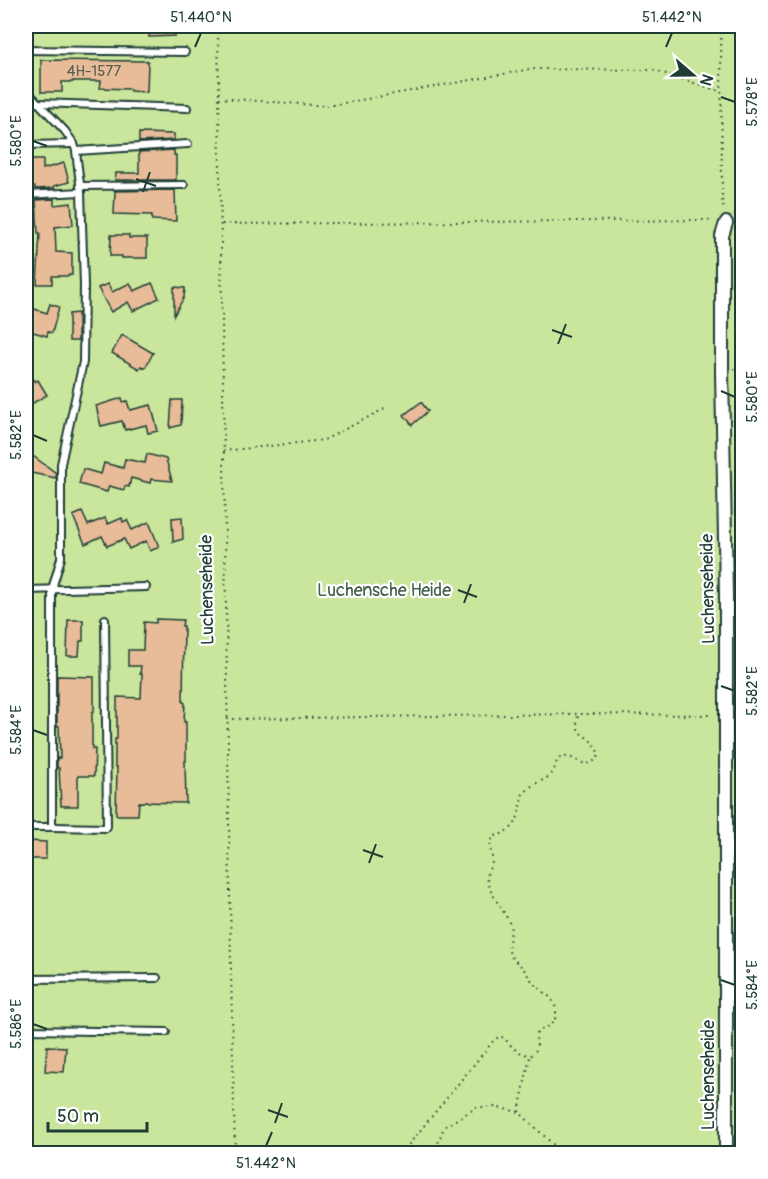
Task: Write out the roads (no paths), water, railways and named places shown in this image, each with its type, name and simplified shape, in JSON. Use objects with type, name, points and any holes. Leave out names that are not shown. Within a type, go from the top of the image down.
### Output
[{"type":"street","name":"Luchenseheide","points":[[726,223],[722,236],[727,715],[726,1154]]},
{"type":"lane","points":[[26,51],[185,52]]},
{"type":"lane","points":[[26,90],[65,131],[74,144],[80,189],[84,285],[83,362],[61,464],[61,558],[52,589],[52,827]]},
{"type":"lane","points":[[39,103],[187,108]]},
{"type":"lane","points":[[26,145],[74,144]]},
{"type":"lane","points":[[76,151],[188,144]]},
{"type":"lane","points":[[26,195],[80,189],[184,184]]},
{"type":"lane","points":[[26,590],[146,587]]},
{"type":"lane","points":[[26,828],[106,828],[107,826],[105,619]]},
{"type":"lane","points":[[26,979],[157,978]]},
{"type":"lane","points":[[26,1030],[166,1032]]},
{"type":"park label","name":"Luchensche Heide","points":[[384,590]]}]
